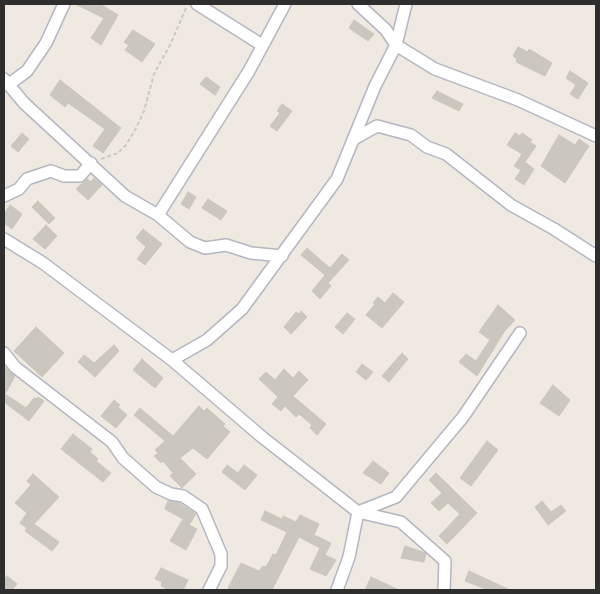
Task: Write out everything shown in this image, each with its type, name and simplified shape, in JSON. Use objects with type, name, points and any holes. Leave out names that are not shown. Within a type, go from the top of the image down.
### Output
[{"type":"street","points":[[64,4],[46,43],[26,71],[6,82],[24,103],[125,196],[158,215],[197,246],[226,245],[251,253],[282,256]]},
{"type":"street","points":[[197,4],[262,45]]},
{"type":"street","points":[[158,215],[249,71],[285,4]]},
{"type":"street","points":[[358,4],[386,30],[396,46],[435,69],[518,100],[596,136]]},
{"type":"street","points":[[172,360],[206,340],[242,309],[337,179],[375,86],[396,46],[406,4]]},
{"type":"street","points":[[354,139],[377,126],[411,136],[427,147],[446,154],[511,205],[554,229],[596,256]]},
{"type":"street","points":[[4,196],[19,188],[27,178],[50,171],[64,176],[80,176],[91,164]]},
{"type":"street","points":[[4,239],[43,263],[172,360],[262,437],[358,512],[401,522],[445,562],[444,590]]},
{"type":"street","points":[[358,512],[396,497],[463,417],[520,333]]},
{"type":"street","points":[[4,353],[15,367],[112,442],[123,458],[156,487],[171,494],[183,496],[202,509],[221,554],[221,566],[209,590]]},
{"type":"street","points":[[337,590],[349,557],[358,512]]},
{"type":"path","points":[[91,164],[118,153],[126,145],[144,111],[154,74],[170,45],[188,4]]},
{"type":"building","points":[[75,4],[100,4],[118,15],[101,45],[91,38],[104,18]]},
{"type":"building","points":[[354,20],[374,34],[368,41],[349,28]]},
{"type":"building","points":[[133,30],[155,44],[142,62],[125,50],[129,45],[124,42]]},
{"type":"building","points":[[518,47],[528,52],[529,49],[552,63],[545,76],[516,62],[517,59],[513,56]]},
{"type":"building","points":[[570,71],[588,83],[578,99],[570,94],[576,85],[566,78]]},
{"type":"building","points":[[206,77],[220,87],[215,95],[200,84]]},
{"type":"building","points":[[60,80],[121,128],[103,153],[93,146],[105,129],[68,103],[65,107],[50,95]]},
{"type":"building","points":[[437,91],[463,104],[459,111],[432,98]]},
{"type":"building","points":[[282,104],[292,111],[277,131],[270,126],[280,113],[277,111]]},
{"type":"building","points":[[22,133],[29,139],[18,152],[11,146]]},
{"type":"building","points":[[515,133],[520,136],[522,133],[532,140],[530,142],[536,146],[525,162],[534,169],[524,185],[515,179],[521,170],[514,166],[522,154],[507,145]]},
{"type":"building","points":[[559,135],[575,145],[579,139],[589,146],[565,183],[541,166]]},
{"type":"building","points":[[94,178],[102,185],[88,200],[76,189],[87,179],[91,182]]},
{"type":"building","points":[[188,192],[196,197],[189,209],[181,204]]},
{"type":"building","points":[[208,199],[227,211],[221,220],[202,208]]},
{"type":"building","points":[[38,201],[55,218],[49,224],[32,207]]},
{"type":"building","points":[[10,205],[22,214],[12,229],[4,223],[4,214]]},
{"type":"building","points":[[46,225],[57,236],[45,249],[33,239]]},
{"type":"building","points":[[143,229],[162,244],[145,265],[137,259],[146,247],[136,238]]},
{"type":"building","points":[[307,248],[330,268],[342,254],[349,260],[328,283],[331,286],[320,299],[312,291],[325,275],[301,255]]},
{"type":"building","points":[[393,293],[404,302],[382,328],[366,315],[378,297],[385,303]]},
{"type":"building","points":[[498,305],[515,320],[504,332],[477,376],[459,362],[466,354],[476,361],[490,340],[479,332]]},
{"type":"building","points":[[301,311],[307,317],[291,334],[284,327],[296,312],[299,314]]},
{"type":"building","points":[[347,313],[355,319],[343,334],[335,327]]},
{"type":"building","points":[[36,327],[64,353],[42,377],[14,351]]},
{"type":"building","points":[[114,345],[119,351],[95,377],[78,362],[84,355],[94,363]]},
{"type":"building","points":[[402,353],[408,359],[389,382],[382,376]]},
{"type":"building","points":[[142,359],[163,378],[155,388],[133,370]]},
{"type":"building","points":[[362,364],[373,372],[366,380],[356,372]]},
{"type":"building","points":[[4,366],[15,376],[5,394],[26,408],[34,398],[38,397],[44,401],[29,421],[4,402]]},
{"type":"building","points":[[284,369],[293,378],[299,371],[308,380],[293,396],[326,424],[317,435],[310,428],[312,425],[299,414],[296,417],[285,406],[281,411],[272,404],[278,397],[259,379],[266,372],[275,380]]},
{"type":"building","points":[[553,385],[570,400],[559,416],[540,403]]},
{"type":"building","points":[[114,400],[120,405],[118,407],[127,415],[116,428],[101,416]]},
{"type":"building","points":[[199,406],[204,411],[207,408],[225,424],[223,426],[230,432],[207,459],[193,448],[180,458],[196,474],[182,488],[170,476],[173,473],[163,461],[161,463],[154,456],[158,453],[155,450],[165,441],[134,415],[140,408],[173,436]]},
{"type":"building","points":[[73,434],[92,449],[90,452],[98,459],[96,461],[111,473],[103,482],[61,449]]},
{"type":"building","points":[[487,441],[498,450],[471,486],[460,478]]},
{"type":"building","points":[[373,461],[389,473],[381,484],[363,473]]},
{"type":"building","points":[[227,465],[238,473],[244,465],[257,475],[245,490],[222,472]]},
{"type":"building","points":[[436,473],[477,513],[447,544],[439,536],[460,514],[448,503],[439,511],[431,503],[442,493],[429,480]]},
{"type":"building","points":[[33,474],[59,497],[34,524],[59,542],[52,551],[25,531],[27,528],[20,523],[27,513],[15,503],[31,485],[27,481]]},
{"type":"building","points":[[168,501],[179,503],[196,514],[189,525],[197,529],[186,550],[170,541],[183,519],[165,509]]},
{"type":"building","points":[[542,501],[551,512],[561,505],[566,511],[548,525],[535,507]]},
{"type":"building","points":[[265,511],[282,519],[283,516],[296,522],[300,515],[319,524],[314,535],[331,543],[325,555],[336,560],[326,576],[310,569],[320,548],[299,537],[272,590],[232,590],[228,588],[241,563],[259,571],[263,566],[266,567],[273,554],[276,555],[287,532],[261,520]]},
{"type":"building","points":[[405,546],[426,554],[424,562],[401,558]]},
{"type":"building","points":[[161,568],[188,580],[183,590],[169,590],[161,586],[162,582],[155,579]]},
{"type":"building","points":[[469,571],[510,590],[488,590],[465,581]]},
{"type":"building","points":[[7,576],[17,584],[12,590],[4,590],[4,579]]},
{"type":"building","points":[[371,577],[399,590],[365,590]]}]
